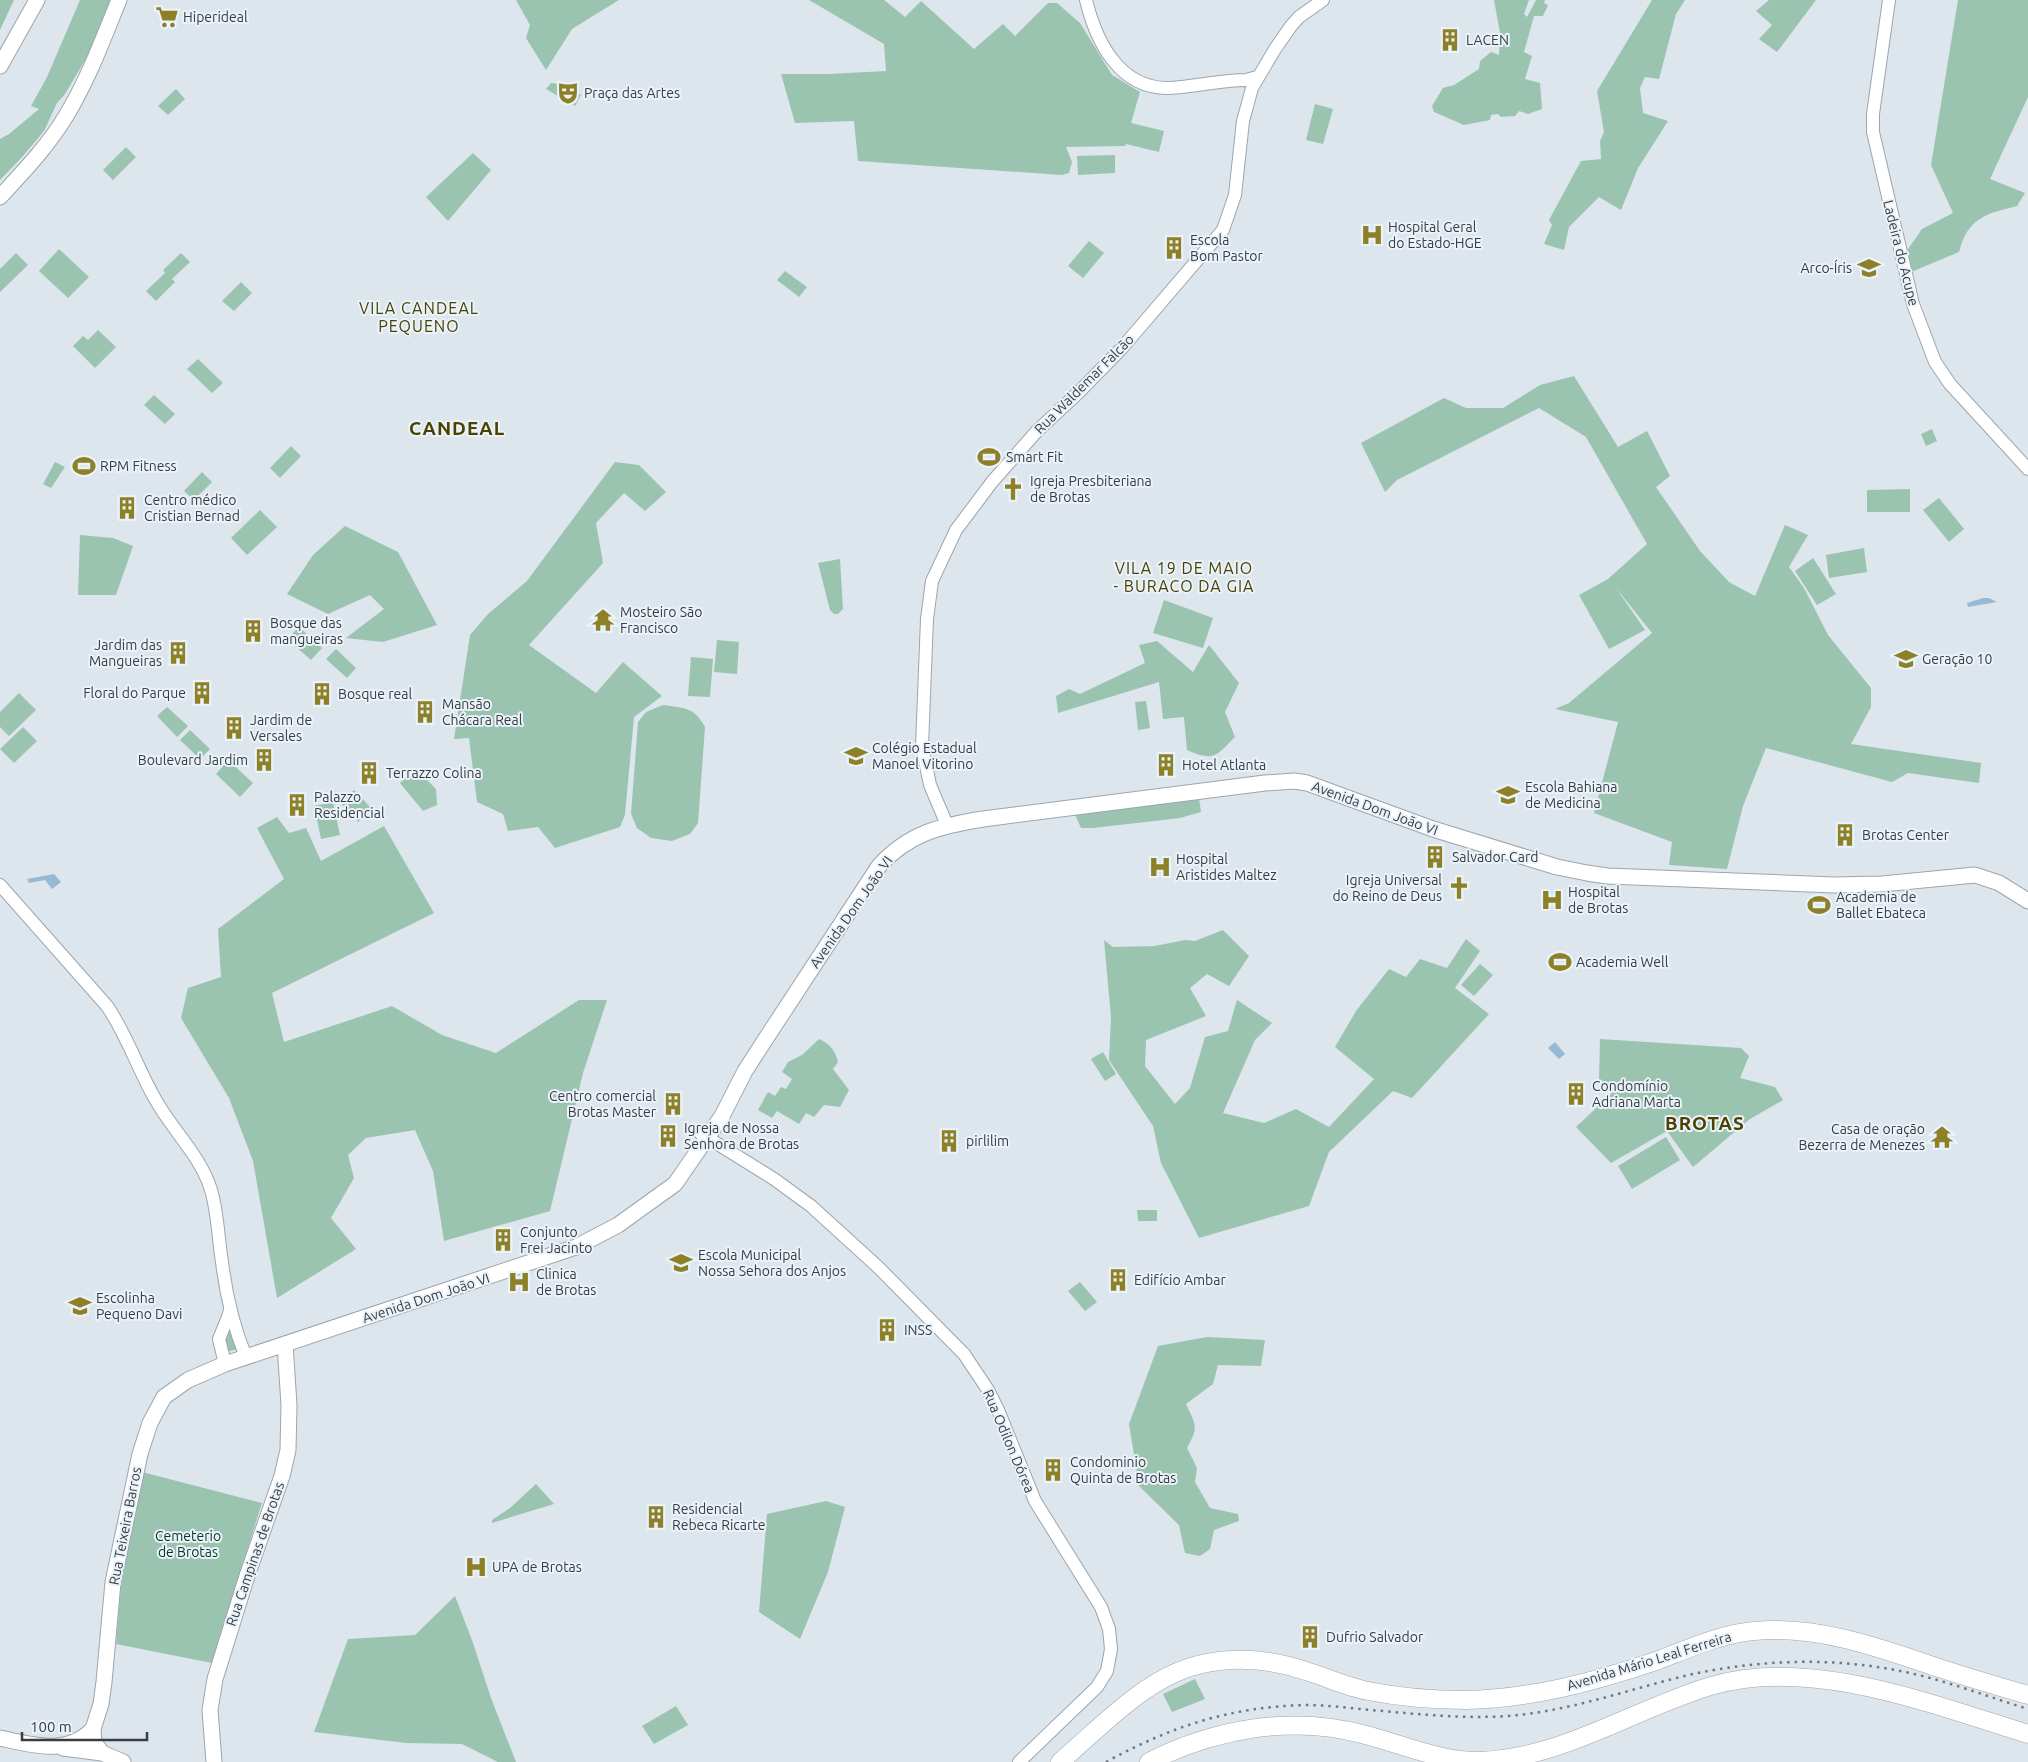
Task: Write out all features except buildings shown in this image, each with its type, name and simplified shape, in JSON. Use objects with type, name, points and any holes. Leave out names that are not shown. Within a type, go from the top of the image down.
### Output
[{"type":"highway","name":"Avenida Mário Leal Ferreira","points":[[1060,1762],[1132,1700],[1160,1681],[1194,1666],[1234,1659],[1287,1665],[1366,1690],[1385,1694],[1438,1699],[1493,1699],[1548,1691],[1600,1679],[1725,1636],[1755,1631],[1789,1631],[1844,1638],[2028,1695]]},
{"type":"highway","points":[[1149,1762],[1184,1746],[1218,1735],[1259,1728],[1297,1726],[1360,1733],[1446,1758],[1480,1761],[1517,1757],[1572,1741],[1714,1685],[1763,1678],[1826,1680],[1884,1691],[2028,1734]]},
{"type":"main road","points":[[0,66],[37,0]]},
{"type":"main road","points":[[0,197],[34,160],[66,116],[76,98],[119,0]]},
{"type":"main road","name":"Avenida Dom João VI","points":[[225,1364],[576,1247],[618,1225],[648,1204],[704,1135],[879,866],[890,854],[914,837],[947,825],[1052,809],[1294,781],[1307,783],[1460,838],[1587,874],[1834,885],[1882,884],[1975,875],[1999,883],[2028,901]]},
{"type":"main road","name":"Rua Campinas de Brotas","points":[[214,1762],[210,1710],[214,1684],[247,1576],[282,1476],[288,1450],[289,1405],[286,1344]]},
{"type":"main road","name":"Rua Teixeira Barros","points":[[93,1729],[101,1704],[104,1682],[113,1582],[134,1480],[150,1423],[164,1397],[176,1387],[225,1364]]},
{"type":"main road","points":[[59,1747],[77,1742],[93,1729]]},
{"type":"main road","points":[[93,1729],[94,1742],[102,1753]]},
{"type":"main road","points":[[0,1738],[102,1753],[123,1762]]},
{"type":"street","points":[[1086,0],[1095,31],[1108,56],[1127,74],[1138,81],[1148,85],[1167,88],[1246,80],[1257,77]]},
{"type":"street","name":"Rua Waldemar Falcão","points":[[947,825],[930,785],[922,746],[927,619],[932,580],[956,530],[992,482],[1037,431],[1122,348],[1223,230],[1235,195],[1243,121],[1249,96],[1257,77],[1291,26],[1299,17],[1323,0]]},
{"type":"street","name":"Ladeira do Acupe","points":[[1889,0],[1873,114],[1873,132],[1913,304],[1935,362],[1950,384],[2028,469]]},
{"type":"street","name":"Rua Waldemar Falcão","points":[[1243,121],[1241,94],[1237,80],[1256,72],[1268,60]]},
{"type":"street","points":[[0,885],[107,1006],[120,1024],[164,1116],[206,1174],[215,1207],[230,1307],[246,1357]]},
{"type":"street","name":"Rua Odilon Dórea","points":[[704,1135],[774,1179],[811,1206],[878,1266],[964,1354],[988,1390],[998,1410],[1035,1501],[1101,1607],[1109,1629],[1111,1649],[1107,1671],[1097,1687],[1019,1762]]},
{"type":"street","points":[[225,1364],[219,1346],[220,1334],[228,1317],[230,1307]]},
{"type":"street","points":[[220,1334],[229,1328],[236,1330]]},
{"type":"green space","points":[[0,0],[14,0],[0,30]]},
{"type":"green space","points":[[80,0],[113,0],[99,37],[65,94],[57,103],[44,131],[0,180],[0,139],[9,134],[39,109],[31,106],[47,77]]},
{"type":"green space","points":[[516,0],[619,0],[572,29],[546,70],[526,38],[530,25]]},
{"type":"green space","points":[[809,0],[884,0],[905,17],[921,1],[974,49],[1003,24],[1015,36],[1048,3],[1057,3],[1080,23],[1112,75],[1140,92],[1131,123],[1164,131],[1159,152],[1126,144],[1125,146],[1066,147],[1072,162],[1069,173],[1062,175],[858,161],[854,121],[795,123],[781,74],[886,71],[884,44]]},
{"type":"green space","points":[[1494,0],[1529,0],[1524,14],[1527,17],[1536,0],[1545,0],[1544,3],[1548,5],[1543,16],[1534,16],[1524,52],[1532,56],[1525,79],[1540,83],[1542,109],[1528,114],[1519,111],[1515,116],[1501,117],[1498,114],[1491,115],[1490,120],[1464,125],[1434,112],[1432,106],[1443,88],[1454,85],[1479,69],[1480,61],[1491,52],[1499,55],[1500,33]]},
{"type":"green space","points":[[1652,0],[1685,0],[1676,14],[1659,79],[1645,77],[1640,88],[1643,113],[1668,121],[1638,168],[1621,210],[1599,197],[1569,227],[1564,250],[1544,244],[1552,225],[1549,220],[1581,161],[1601,159],[1600,141],[1604,132],[1597,91]]},
{"type":"green space","points":[[1769,0],[1816,0],[1777,52],[1759,39],[1772,25],[1756,11]]},
{"type":"green space","points":[[1958,0],[2028,0],[2028,97],[1990,179],[2025,193],[2017,206],[1979,219],[1967,232],[1959,252],[1911,272],[1906,252],[1922,229],[1953,213],[1931,165]]},
{"type":"green space","points":[[551,83],[567,85],[581,95],[575,106],[546,89]]},
{"type":"green space","points":[[176,89],[185,99],[168,115],[158,106]]},
{"type":"green space","points":[[1315,104],[1333,109],[1323,144],[1306,140]]},
{"type":"green space","points":[[126,147],[136,157],[113,180],[103,170]]},
{"type":"green space","points":[[473,153],[491,170],[448,221],[426,197]]},
{"type":"green space","points":[[1115,155],[1115,173],[1078,175],[1077,156]]},
{"type":"green space","points":[[1089,241],[1104,253],[1083,278],[1068,266]]},
{"type":"green space","points":[[59,249],[89,277],[68,298],[39,271]]},
{"type":"green space","points":[[16,253],[28,265],[0,292],[0,269]]},
{"type":"green space","points":[[181,253],[190,262],[172,279],[175,282],[156,301],[146,291],[165,273],[163,270]]},
{"type":"green space","points":[[785,271],[807,287],[799,297],[777,280]]},
{"type":"green space","points":[[241,282],[252,293],[234,311],[222,301]]},
{"type":"green space","points":[[98,330],[116,347],[95,368],[73,346],[83,336],[88,340]]},
{"type":"green space","points":[[198,359],[223,383],[212,393],[187,369]]},
{"type":"green space","points":[[1574,376],[1618,447],[1647,431],[1670,476],[1656,487],[1700,551],[1729,582],[1755,596],[1785,525],[1808,535],[1789,567],[1804,588],[1828,635],[1871,688],[1871,707],[1851,744],[1981,763],[1979,783],[1908,773],[1892,782],[1766,748],[1743,806],[1727,869],[1669,865],[1672,842],[1594,813],[1618,722],[1555,709],[1569,703],[1652,633],[1616,588],[1645,630],[1609,649],[1579,595],[1608,579],[1647,544],[1586,437],[1539,408],[1397,480],[1385,492],[1361,443],[1444,398],[1466,408],[1503,408],[1540,385]]},
{"type":"green space","points":[[154,395],[175,414],[165,424],[144,405]]},
{"type":"green space","points":[[1932,429],[1937,441],[1926,446],[1921,434]]},
{"type":"green space","points":[[291,446],[301,456],[280,478],[270,468]]},
{"type":"green space","points":[[55,462],[65,467],[51,488],[43,484]]},
{"type":"green space","points":[[615,462],[639,465],[666,492],[645,511],[624,493],[596,523],[603,563],[529,645],[596,693],[623,662],[662,696],[634,717],[625,815],[620,827],[555,848],[538,827],[508,831],[503,814],[477,802],[469,738],[454,739],[470,635],[488,614],[527,581]]},
{"type":"green space","points":[[202,472],[212,482],[194,500],[184,491]]},
{"type":"green space","points":[[1910,489],[1910,512],[1867,512],[1867,490]]},
{"type":"green space","points":[[1939,498],[1964,529],[1949,542],[1923,510]]},
{"type":"green space","points":[[260,510],[277,527],[247,555],[231,538]]},
{"type":"green space","points":[[345,526],[398,552],[437,625],[383,642],[346,638],[384,609],[370,595],[328,614],[287,594],[313,555]]},
{"type":"green space","points":[[80,535],[113,538],[133,546],[116,595],[78,595]]},
{"type":"green space","points":[[1864,548],[1867,572],[1829,578],[1826,555]]},
{"type":"green space","points":[[1813,558],[1836,594],[1817,605],[1795,571]]},
{"type":"green space","points":[[840,559],[843,609],[838,614],[834,614],[830,610],[818,563]]},
{"type":"green space","points":[[1164,600],[1213,618],[1203,648],[1153,633]]},
{"type":"green space","points":[[299,627],[322,648],[311,660],[287,639]]},
{"type":"green space","points":[[717,640],[739,642],[737,674],[714,672]]},
{"type":"green space","points":[[1157,641],[1193,672],[1209,645],[1239,683],[1225,712],[1235,737],[1219,753],[1203,756],[1187,750],[1184,717],[1163,719],[1159,682],[1058,713],[1056,696],[1069,689],[1080,694],[1145,663],[1139,645]]},
{"type":"green space","points":[[336,649],[356,668],[347,678],[326,659]]},
{"type":"green space","points":[[691,657],[713,659],[710,697],[688,696]]},
{"type":"green space","points":[[19,693],[36,710],[9,736],[0,727],[0,712]]},
{"type":"green space","points":[[1146,701],[1150,728],[1138,730],[1135,702]]},
{"type":"green space","points":[[663,705],[693,712],[705,727],[698,823],[690,834],[672,841],[651,838],[637,828],[631,814],[638,722],[646,712]]},
{"type":"green space","points":[[167,707],[188,726],[177,737],[157,716]]},
{"type":"green space","points":[[23,727],[37,741],[14,763],[0,749]]},
{"type":"green space","points":[[190,730],[210,749],[200,759],[180,740]]},
{"type":"green space","points":[[228,760],[253,783],[240,797],[216,774]]},
{"type":"green space","points":[[416,769],[436,789],[437,805],[423,811],[400,783]]},
{"type":"green space","points":[[354,790],[372,809],[358,822],[340,802]]},
{"type":"green space","points":[[1199,798],[1201,812],[1180,818],[1093,828],[1081,828],[1074,812]]},
{"type":"green space","points":[[333,802],[340,835],[321,839],[314,806]]},
{"type":"green space","points":[[277,817],[289,833],[306,828],[321,861],[384,826],[434,913],[272,993],[284,1042],[392,1006],[442,1035],[496,1053],[579,1000],[607,1000],[583,1073],[550,1211],[444,1241],[433,1171],[415,1130],[366,1138],[348,1155],[354,1178],[331,1218],[356,1249],[277,1298],[253,1161],[229,1098],[181,1018],[188,988],[221,977],[218,929],[284,879],[257,828]]},
{"type":"green space","points":[[1223,930],[1249,956],[1229,986],[1207,974],[1190,988],[1206,1016],[1146,1040],[1145,1066],[1175,1104],[1190,1088],[1205,1037],[1228,1031],[1237,1000],[1272,1023],[1255,1040],[1223,1113],[1264,1123],[1296,1109],[1329,1127],[1374,1079],[1335,1047],[1356,1011],[1389,969],[1406,977],[1420,959],[1447,968],[1466,939],[1480,951],[1455,988],[1489,1014],[1412,1098],[1393,1091],[1329,1152],[1309,1206],[1199,1238],[1161,1163],[1153,1126],[1109,1060],[1111,1017],[1104,940],[1113,947],[1155,946],[1185,940],[1195,941]]},
{"type":"green space","points":[[1480,964],[1493,975],[1474,996],[1461,985]]},
{"type":"green space","points":[[819,1039],[829,1045],[834,1051],[838,1062],[833,1069],[849,1090],[840,1107],[824,1105],[814,1117],[806,1113],[799,1124],[777,1111],[772,1118],[758,1110],[768,1092],[775,1096],[781,1087],[786,1089],[792,1079],[782,1072],[788,1062],[802,1055]]},
{"type":"green space","points":[[1600,1039],[1741,1048],[1749,1056],[1740,1078],[1775,1087],[1783,1100],[1750,1119],[1693,1167],[1667,1131],[1611,1163],[1576,1127],[1612,1093],[1599,1081]]},
{"type":"green space","points":[[1103,1052],[1116,1074],[1105,1081],[1091,1059]]},
{"type":"green space","points":[[1666,1137],[1680,1160],[1632,1189],[1618,1166]]},
{"type":"green space","points":[[1137,1210],[1157,1210],[1157,1221],[1138,1221]]},
{"type":"green space","points":[[1080,1282],[1097,1302],[1085,1311],[1068,1291]]},
{"type":"green space","points":[[233,1333],[238,1349],[226,1352],[225,1334]]},
{"type":"green space","points":[[1207,1337],[1265,1340],[1261,1366],[1218,1365],[1213,1384],[1186,1404],[1195,1426],[1187,1448],[1197,1468],[1195,1482],[1210,1508],[1238,1514],[1239,1521],[1214,1530],[1210,1549],[1200,1556],[1185,1553],[1179,1525],[1139,1486],[1129,1424],[1158,1346]]},
{"type":"green space","name":"Cemeterio de Brotas","points":[[142,1472],[262,1503],[212,1663],[116,1644],[121,1586]]},
{"type":"green space","points":[[536,1484],[554,1504],[492,1523],[492,1520],[510,1508]]},
{"type":"green space","points":[[826,1501],[845,1507],[828,1572],[800,1639],[759,1612],[767,1514]]},
{"type":"green space","points":[[455,1596],[516,1762],[498,1762],[462,1744],[406,1743],[314,1732],[348,1639],[415,1635]]},
{"type":"green space","points":[[1195,1679],[1205,1699],[1172,1712],[1163,1694]]},
{"type":"green space","points":[[676,1706],[688,1725],[654,1744],[642,1726]]},
{"type":"water","points":[[1989,598],[1997,602],[1968,607],[1967,603]]},
{"type":"water","points":[[54,874],[61,882],[52,889],[45,880],[29,883],[27,879]]},
{"type":"water","points":[[1555,1042],[1565,1054],[1559,1059],[1548,1048]]},
{"type":"railway","points":[[1106,1762],[1130,1749],[1178,1729],[1226,1714],[1252,1710],[1313,1705],[1440,1716],[1508,1716],[1579,1704],[1693,1674],[1747,1665],[1774,1663],[1829,1662],[1883,1668],[1940,1681],[2028,1709]]},
{"type":"place","name":"Hiperideal","points":[[167,17]]},
{"type":"place","name":"LACEN","points":[[1450,40]]},
{"type":"place","name":"Praça das Artes","points":[[568,93]]},
{"type":"place","name":"Hospital Geral do Estado-HGE","points":[[1372,235]]},
{"type":"place","name":"Escola Bom Pastor","points":[[1174,248]]},
{"type":"place","name":"Arco-Íris","points":[[1869,268]]},
{"type":"place","name":"Smart Fit","points":[[989,457]]},
{"type":"place","name":"RPM Fitness","points":[[84,466]]},
{"type":"place","name":"Igreja Presbiteriana de Brotas","points":[[1013,489]]},
{"type":"place","name":"Centro médico Cristian Bernad","points":[[127,508]]},
{"type":"place","name":"Mosteiro São Francisco","points":[[603,620]]},
{"type":"place","name":"Bosque das mangueiras","points":[[253,631]]},
{"type":"place","name":"Jardim das Mangueiras","points":[[178,653]]},
{"type":"place","name":"Geração 10","points":[[1906,659]]},
{"type":"place","name":"Floral do Parque","points":[[202,693]]},
{"type":"place","name":"Bosque real","points":[[322,694]]},
{"type":"place","name":"Mansão Chácara Real","points":[[425,712]]},
{"type":"place","name":"Jardim de Versales","points":[[234,728]]},
{"type":"place","name":"Colégio Estadual Manoel Vitorino","points":[[856,756]]},
{"type":"place","name":"Boulevard Jardim","points":[[264,760]]},
{"type":"place","name":"Hotel Atlanta","points":[[1166,765]]},
{"type":"place","name":"Terrazzo Colina","points":[[369,773]]},
{"type":"place","name":"Escola Bahiana de Medicina","points":[[1508,795]]},
{"type":"place","name":"Palazzo Residencial","points":[[297,805]]},
{"type":"place","name":"Brotas Center","points":[[1845,835]]},
{"type":"place","name":"Salvador Card","points":[[1435,857]]},
{"type":"place","name":"Hospital Aristides Maltez","points":[[1160,867]]},
{"type":"place","name":"Igreja Universal do Reino de Deus","points":[[1459,888]]},
{"type":"place","name":"Hospital de Brotas","points":[[1552,900]]},
{"type":"place","name":"Academia de Ballet Ebateca","points":[[1819,905]]},
{"type":"place","name":"Academia Well","points":[[1560,962]]},
{"type":"place","name":"Condomínio Adriana Marta","points":[[1576,1094]]},
{"type":"place","name":"Centro comercial Brotas Master","points":[[673,1104]]},
{"type":"place","name":"Igreja de Nossa Senhora de Brotas","points":[[668,1136]]},
{"type":"place","name":"Casa de oração Bezerra de Menezes","points":[[1942,1137]]},
{"type":"place","name":"pirlilim","points":[[949,1141]]},
{"type":"place","name":"Conjunto Frei Jacinto","points":[[503,1240]]},
{"type":"place","name":"Escola Municipal Nossa Sehora dos Anjos","points":[[681,1263]]},
{"type":"place","name":"Edifício Ambar","points":[[1118,1280]]},
{"type":"place","name":"Clinica de Brotas","points":[[519,1282]]},
{"type":"place","name":"Escolinha Pequeno Davi","points":[[80,1306]]},
{"type":"place","name":"INSS","points":[[887,1330]]},
{"type":"place","name":"Condominio Quinta de Brotas","points":[[1053,1470]]},
{"type":"place","name":"Residencial Rebeca Ricarte","points":[[656,1517]]},
{"type":"place","name":"UPA de Brotas","points":[[476,1567]]},
{"type":"place","name":"Dufrio Salvador","points":[[1310,1637]]},
{"type":"district","name":"VILA CANDEAL PEQUENO","points":[[419,317]]},
{"type":"district","name":"CANDEAL","points":[[457,428]]},
{"type":"district","name":"VILA 19 DE MAIO - BURACO DA GIA","points":[[1184,577]]},
{"type":"district","name":"BROTAS","points":[[1705,1123]]}]
